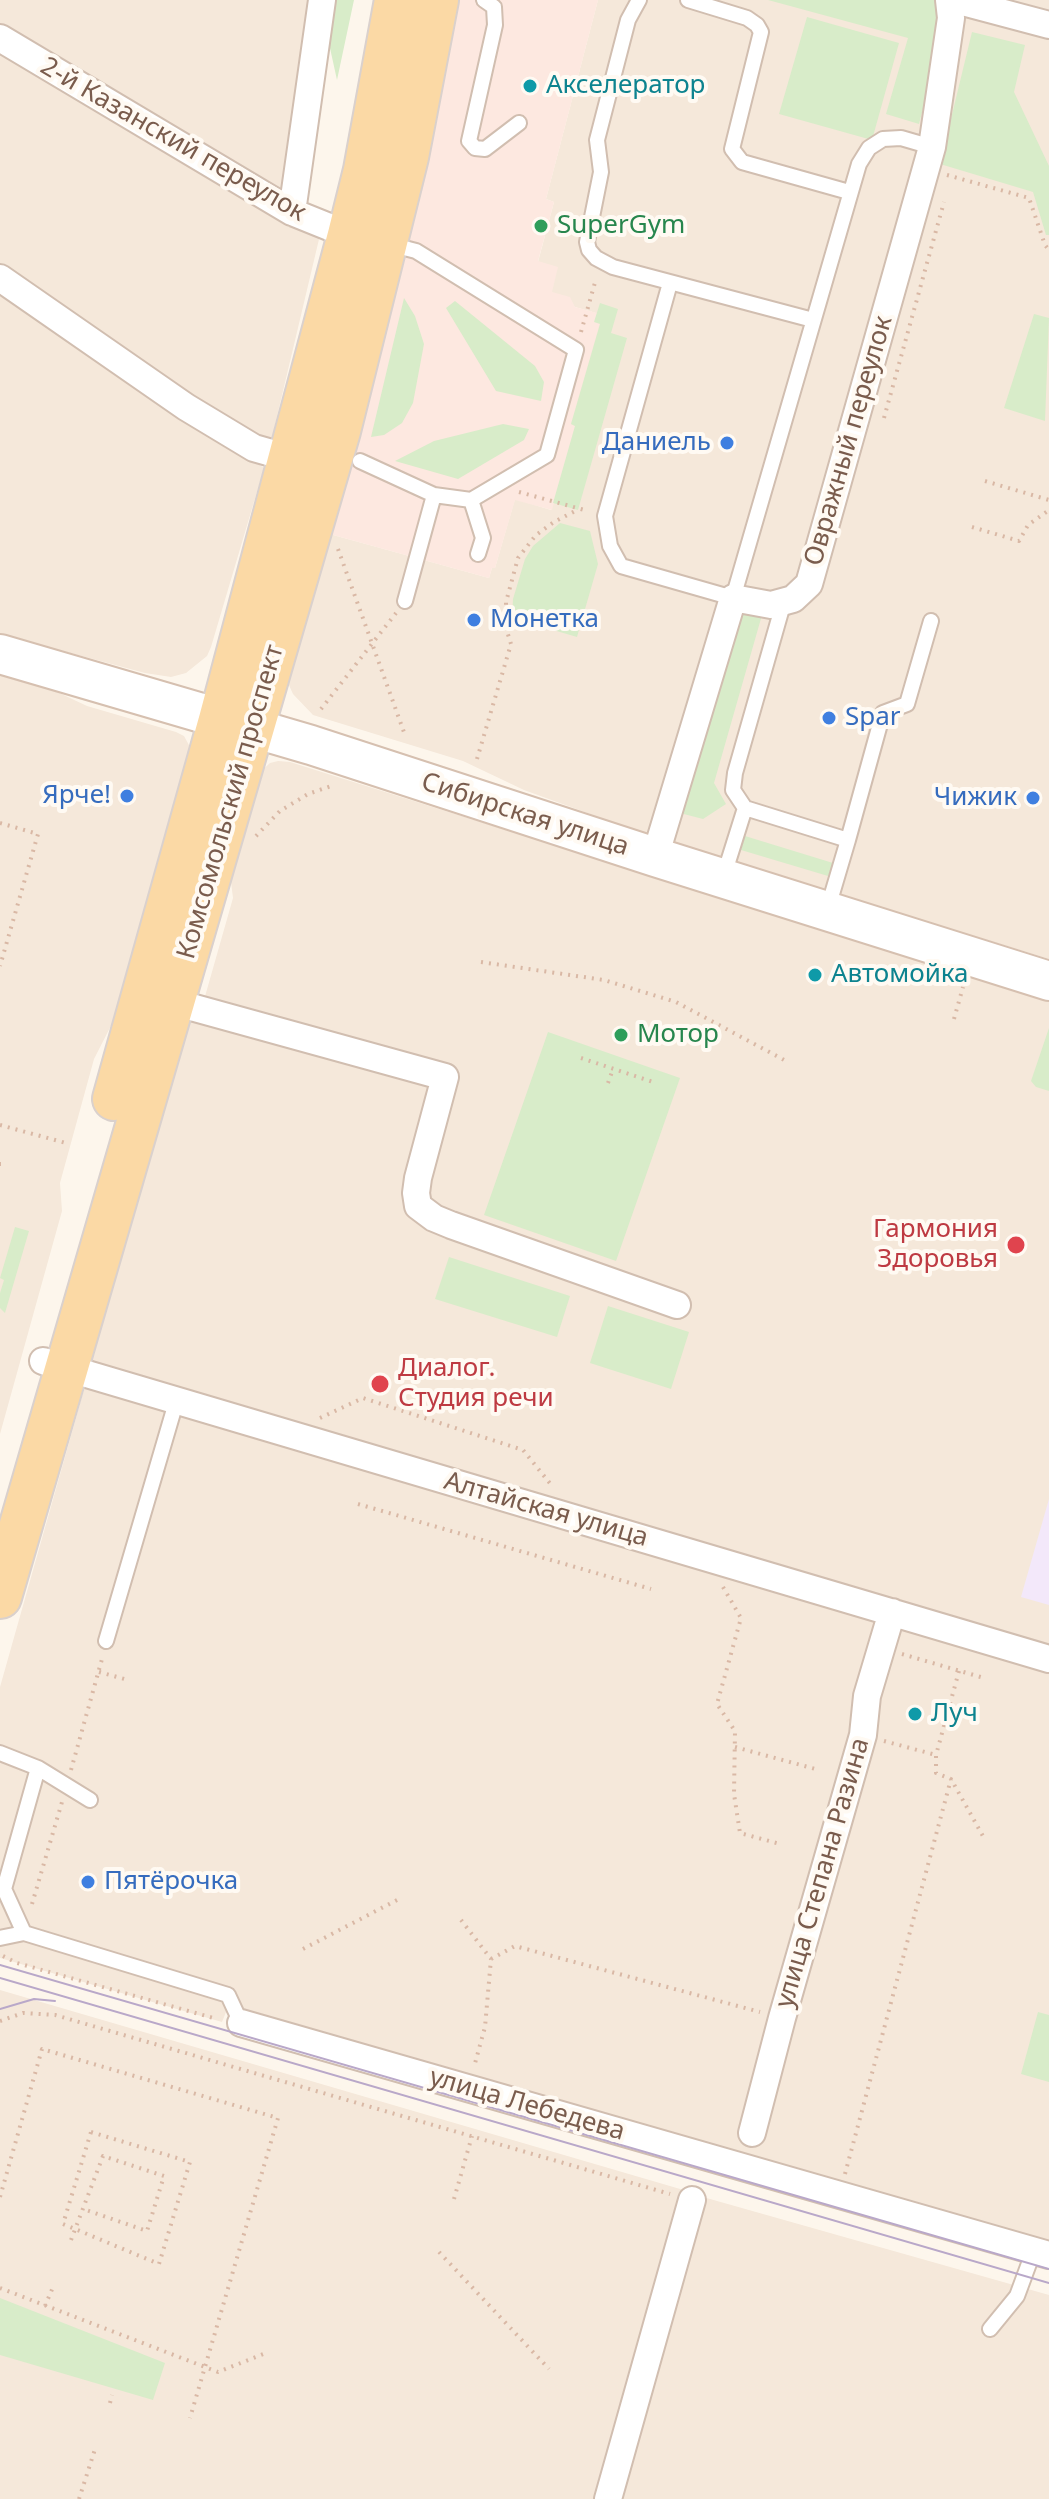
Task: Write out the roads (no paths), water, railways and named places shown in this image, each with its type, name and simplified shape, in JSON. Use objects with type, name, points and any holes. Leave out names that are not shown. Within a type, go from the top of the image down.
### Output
[{"type":"main road","name":"Комсомольский проспект","points":[[0,1597],[54,1364],[237,724],[339,431],[367,239],[365,170],[396,0]]},
{"type":"main road","name":"Комсомольский проспект","points":[[0,1515],[54,1364],[173,1002],[237,724],[289,458],[367,239],[407,157],[437,0]]},
{"type":"main road","name":"Сибирская улица","points":[[0,654],[311,745],[1049,981]]},
{"type":"street","points":[[292,212],[322,0]]},
{"type":"street","name":"Овражный переулок","points":[[784,601],[793,599],[809,584],[932,147],[951,18],[949,0]]},
{"type":"street","points":[[955,0],[1049,25]]},
{"type":"street","name":"2-й Казанский переулок","points":[[0,38],[292,212],[367,239]]},
{"type":"street","points":[[0,278],[186,407],[254,448],[289,458]]},
{"type":"street","points":[[655,857],[733,598],[771,605],[784,601]]},
{"type":"street","points":[[173,1002],[445,1077],[418,1178],[418,1206],[434,1218],[451,1225],[677,1305]]},
{"type":"street","name":"Алтайская улица","points":[[54,1364],[1049,1659]]},
{"type":"street","name":"улица Степана Разина","points":[[752,2133],[863,1735],[867,1696],[892,1612]]},
{"type":"street","name":"улица Лебедева","points":[[241,2023],[1041,2252]]},
{"type":"street","points":[[608,2499],[692,2200]]},
{"type":"lane","points":[[484,0],[494,7],[495,25],[469,141],[475,148],[485,149],[519,123]]},
{"type":"lane","points":[[639,0],[628,20],[597,140],[601,172],[587,242],[589,250],[601,262],[813,320]]},
{"type":"lane","points":[[688,0],[747,18],[761,32],[732,149],[742,162],[849,192]]},
{"type":"lane","points":[[670,283],[605,516],[610,546],[621,566],[733,598],[859,164],[869,148],[883,139],[901,138],[932,147]]},
{"type":"lane","points":[[360,461],[434,495],[471,500],[547,455],[576,350],[416,251],[367,239]]},
{"type":"lane","points":[[405,601],[434,495]]},
{"type":"lane","points":[[471,500],[483,538],[478,554]]},
{"type":"lane","points":[[784,601],[735,773],[733,790],[745,808],[848,840]]},
{"type":"lane","points":[[827,912],[883,713],[907,704],[931,621]]},
{"type":"lane","points":[[723,879],[745,808]]},
{"type":"lane","points":[[106,1641],[177,1399]]},
{"type":"lane","points":[[0,1753],[38,1768],[90,1800]]},
{"type":"lane","points":[[24,1933],[4,1889],[38,1768]]},
{"type":"lane","points":[[0,1938],[24,1933],[228,1995],[241,2023]]},
{"type":"lane","points":[[990,2329],[1017,2296],[1041,2252]]},
{"type":"tram line","points":[[0,1965],[1049,2269]]},
{"type":"tram line","points":[[0,1978],[1049,2283]]},
{"type":"tram line","points":[[0,2009],[34,1999],[55,2001]]},
{"type":"place","name":"Акселератор","points":[[530,86]]},
{"type":"place","name":"SuperGym","points":[[541,226]]},
{"type":"place","name":"Даниель","points":[[727,443]]},
{"type":"place","name":"Монетка","points":[[474,620]]},
{"type":"place","name":"Spar","points":[[829,718]]},
{"type":"place","name":"Ярче!","points":[[127,796]]},
{"type":"place","name":"Чижик","points":[[1033,798]]},
{"type":"place","name":"Автомойка","points":[[815,975]]},
{"type":"place","name":"Мотор","points":[[621,1035]]},
{"type":"place","name":"Гармония Здоровья","points":[[1016,1245]]},
{"type":"place","name":"Диалог. Студия речи","points":[[380,1384]]},
{"type":"place","name":"Луч","points":[[915,1714]]},
{"type":"place","name":"Пятёрочка","points":[[88,1882]]}]
